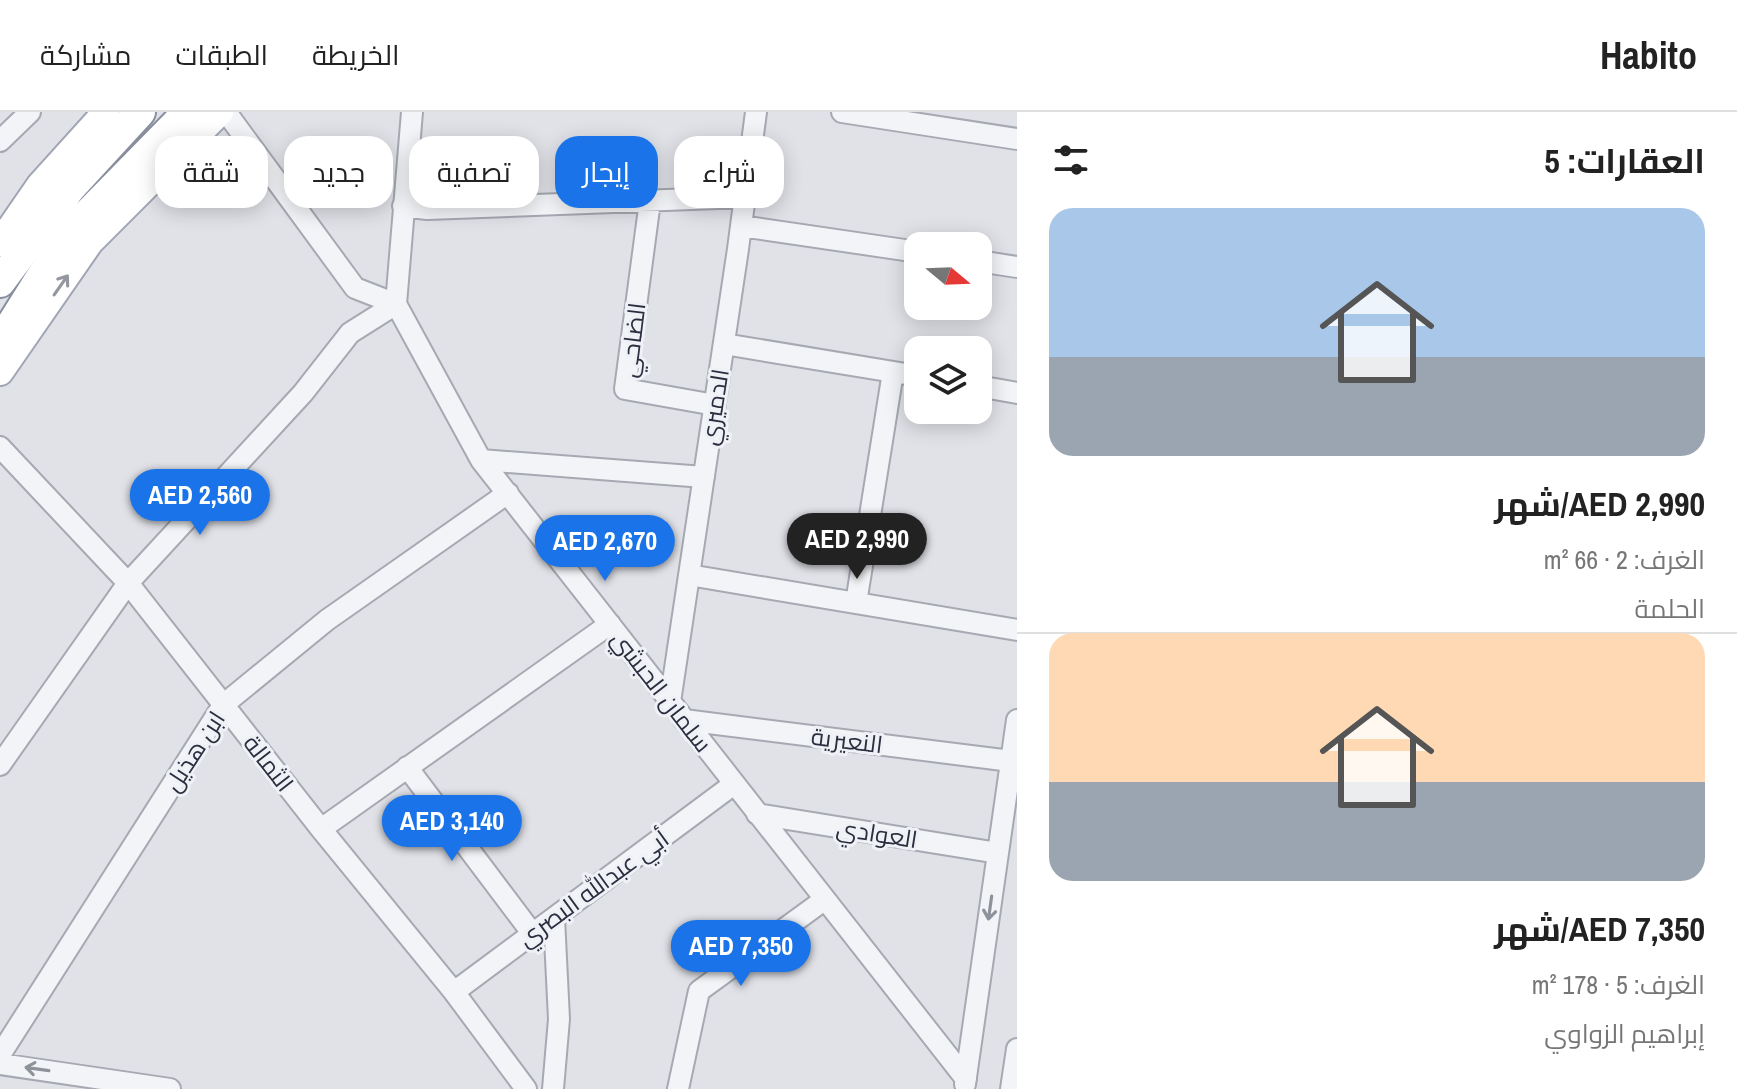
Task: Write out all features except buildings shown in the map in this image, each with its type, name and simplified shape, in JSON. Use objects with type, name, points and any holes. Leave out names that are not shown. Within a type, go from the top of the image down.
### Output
[{"type":"highway","points":[[0,282],[70,188],[140,112]]},
{"type":"highway","points":[[0,343],[42,276],[85,217],[188,112]]},
{"type":"main road","points":[[0,243],[40,185],[106,112]]},
{"type":"main road","points":[[0,372],[90,242],[223,112]]},
{"type":"street","points":[[0,141],[30,112]]},
{"type":"street","points":[[223,112],[355,288],[396,304]]},
{"type":"street","points":[[396,304],[412,112]]},
{"type":"street","name":"الدميري","points":[[753,136],[756,112]]},
{"type":"street","points":[[842,112],[1017,139]]},
{"type":"street","points":[[403,206],[427,209],[555,204]]},
{"type":"street","name":"الضاحي","points":[[649,208],[625,389],[715,405]]},
{"type":"street","name":"الدميري","points":[[670,702],[743,208]]},
{"type":"street","points":[[741,226],[904,250]]},
{"type":"street","points":[[992,263],[1017,267]]},
{"type":"street","points":[[0,765],[8,737],[128,583],[303,393],[350,333],[396,304]]},
{"type":"street","name":"سلمان الحبشي","points":[[396,304],[481,460],[965,1084]]},
{"type":"street","points":[[724,344],[904,374]]},
{"type":"street","points":[[856,603],[893,372]]},
{"type":"street","points":[[992,389],[1017,393]]},
{"type":"street","name":"الثمالة","points":[[0,447],[128,583],[321,829],[454,992],[526,1089]]},
{"type":"street","points":[[481,460],[704,477]]},
{"type":"street","name":"ابن هذيل","points":[[0,1055],[223,705],[327,620],[508,493]]},
{"type":"street","points":[[689,575],[1017,630]]},
{"type":"street","points":[[321,829],[610,624]]},
{"type":"street","name":"النعيرية","points":[[684,720],[1011,761]]},
{"type":"street","points":[[965,1084],[1017,720]]},
{"type":"street","points":[[407,767],[532,933]]},
{"type":"street","name":"أبي عبدالله البصري","points":[[454,992],[734,784]]},
{"type":"street","name":"العوادي","points":[[757,814],[998,853]]},
{"type":"street","points":[[678,1089],[699,991],[824,900]]},
{"type":"street","points":[[553,1089],[559,1019],[554,918]]},
{"type":"street","points":[[1011,1089],[1017,1049]]},
{"type":"street","points":[[0,1064],[170,1089]]}]
